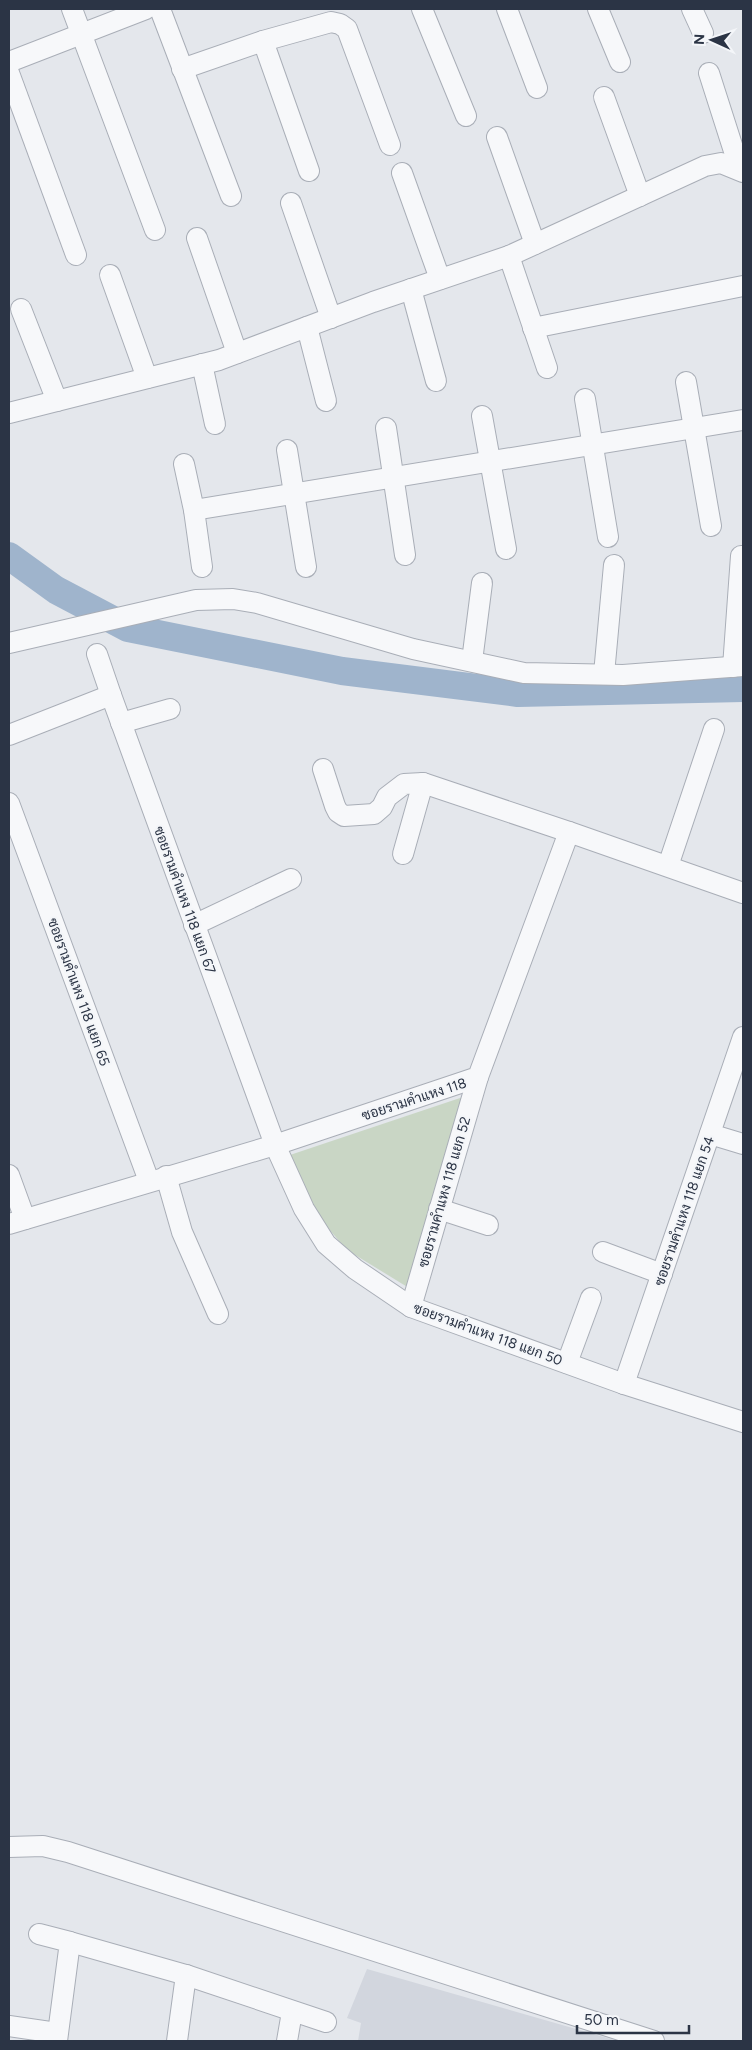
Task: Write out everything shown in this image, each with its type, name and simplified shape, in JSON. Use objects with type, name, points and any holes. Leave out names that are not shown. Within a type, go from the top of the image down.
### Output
[{"type":"street","points":[[72,9],[154,230]]},
{"type":"street","points":[[9,62],[146,9]]},
{"type":"street","points":[[160,9],[231,196]]},
{"type":"street","points":[[422,9],[466,116]]},
{"type":"street","points":[[507,9],[537,88]]},
{"type":"street","points":[[598,9],[620,62]]},
{"type":"street","points":[[692,9],[702,34]]},
{"type":"street","points":[[182,69],[263,41],[330,22],[340,24],[347,29],[390,145]]},
{"type":"street","points":[[263,41],[309,171]]},
{"type":"street","points":[[9,73],[76,255]]},
{"type":"street","points":[[709,73],[742,171]]},
{"type":"street","points":[[604,97],[640,196]]},
{"type":"street","points":[[497,137],[535,244]]},
{"type":"street","points":[[9,413],[202,364],[237,353],[411,289],[508,256],[704,166],[721,163],[742,171]]},
{"type":"street","points":[[402,174],[440,279]]},
{"type":"street","points":[[291,203],[331,318]]},
{"type":"street","points":[[196,238],[237,353]]},
{"type":"street","points":[[508,256],[547,368]]},
{"type":"street","points":[[110,275],[147,378]]},
{"type":"street","points":[[533,328],[743,286]]},
{"type":"street","points":[[411,289],[436,380]]},
{"type":"street","points":[[21,308],[56,401]]},
{"type":"street","points":[[307,327],[326,401]]},
{"type":"street","points":[[202,364],[215,424]]},
{"type":"street","points":[[686,382],[711,526]]},
{"type":"street","points":[[585,399],[608,537]]},
{"type":"street","points":[[482,416],[506,550]]},
{"type":"street","points":[[194,510],[743,420]]},
{"type":"street","points":[[386,428],[405,555]]},
{"type":"street","points":[[287,450],[306,566]]},
{"type":"street","points":[[184,464],[194,510],[202,567]]},
{"type":"street","points":[[9,643],[196,600],[233,599],[258,603],[413,649],[524,672],[622,675],[738,666],[741,556]]},
{"type":"street","points":[[604,674],[614,565]]},
{"type":"street","points":[[472,661],[482,583]]},
{"type":"street","name":"ซอยรามคำแหง 118 แยก 67","points":[[97,654],[275,1145]]},
{"type":"street","points":[[9,734],[111,696]]},
{"type":"street","points":[[121,723],[170,709]]},
{"type":"street","points":[[668,866],[714,728]]},
{"type":"street","points":[[323,769],[335,806],[338,812],[344,816],[374,814],[382,807],[387,797],[404,784],[423,783],[743,893]]},
{"type":"street","points":[[403,854],[423,783]]},
{"type":"street","name":"ซอยรามคำแหง 118 แยก 65","points":[[9,803],[157,1179],[218,1314]]},
{"type":"street","name":"ซอยรามคำแหง 118","points":[[17,1221],[275,1145],[478,1077],[569,832]]},
{"type":"street","points":[[194,925],[291,880]]},
{"type":"street","name":"ซอยรามคำแหง 118 แยก 54","points":[[624,1384],[710,1134],[737,1078],[743,1037]]},
{"type":"street","name":"ซอยรามคำแหง 118 แยก 52","points":[[411,1306],[478,1077]]},
{"type":"street","points":[[710,1134],[743,1144]]},
{"type":"street","name":"ซอยรามคำแหง 118 แยก 50","points":[[275,1145],[304,1209],[326,1244],[356,1270],[411,1306],[624,1384],[743,1422]]},
{"type":"street","points":[[9,1175],[17,1221]]},
{"type":"street","points":[[439,1209],[488,1224]]},
{"type":"street","points":[[603,1252],[662,1274]]},
{"type":"street","points":[[567,1364],[591,1298]]},
{"type":"street","points":[[9,1847],[43,1846],[68,1852],[622,2036],[654,2041]]},
{"type":"street","points":[[39,1934],[186,1975],[326,2022]]},
{"type":"street","points":[[9,2026],[57,2037],[70,1942]]},
{"type":"street","points":[[177,2041],[186,1975]]},
{"type":"street","points":[[287,2041],[292,2012]]},
{"type":"shaded area","points":[[367,1969],[618,2041],[358,2041],[361,2023],[347,2018]]},
{"type":"green space","points":[[466,1096],[409,1288],[347,1250],[321,1220],[298,1181],[290,1155]]},
{"type":"waterway","points":[[9,556],[56,590],[128,628],[342,671],[518,693],[743,688]]}]
